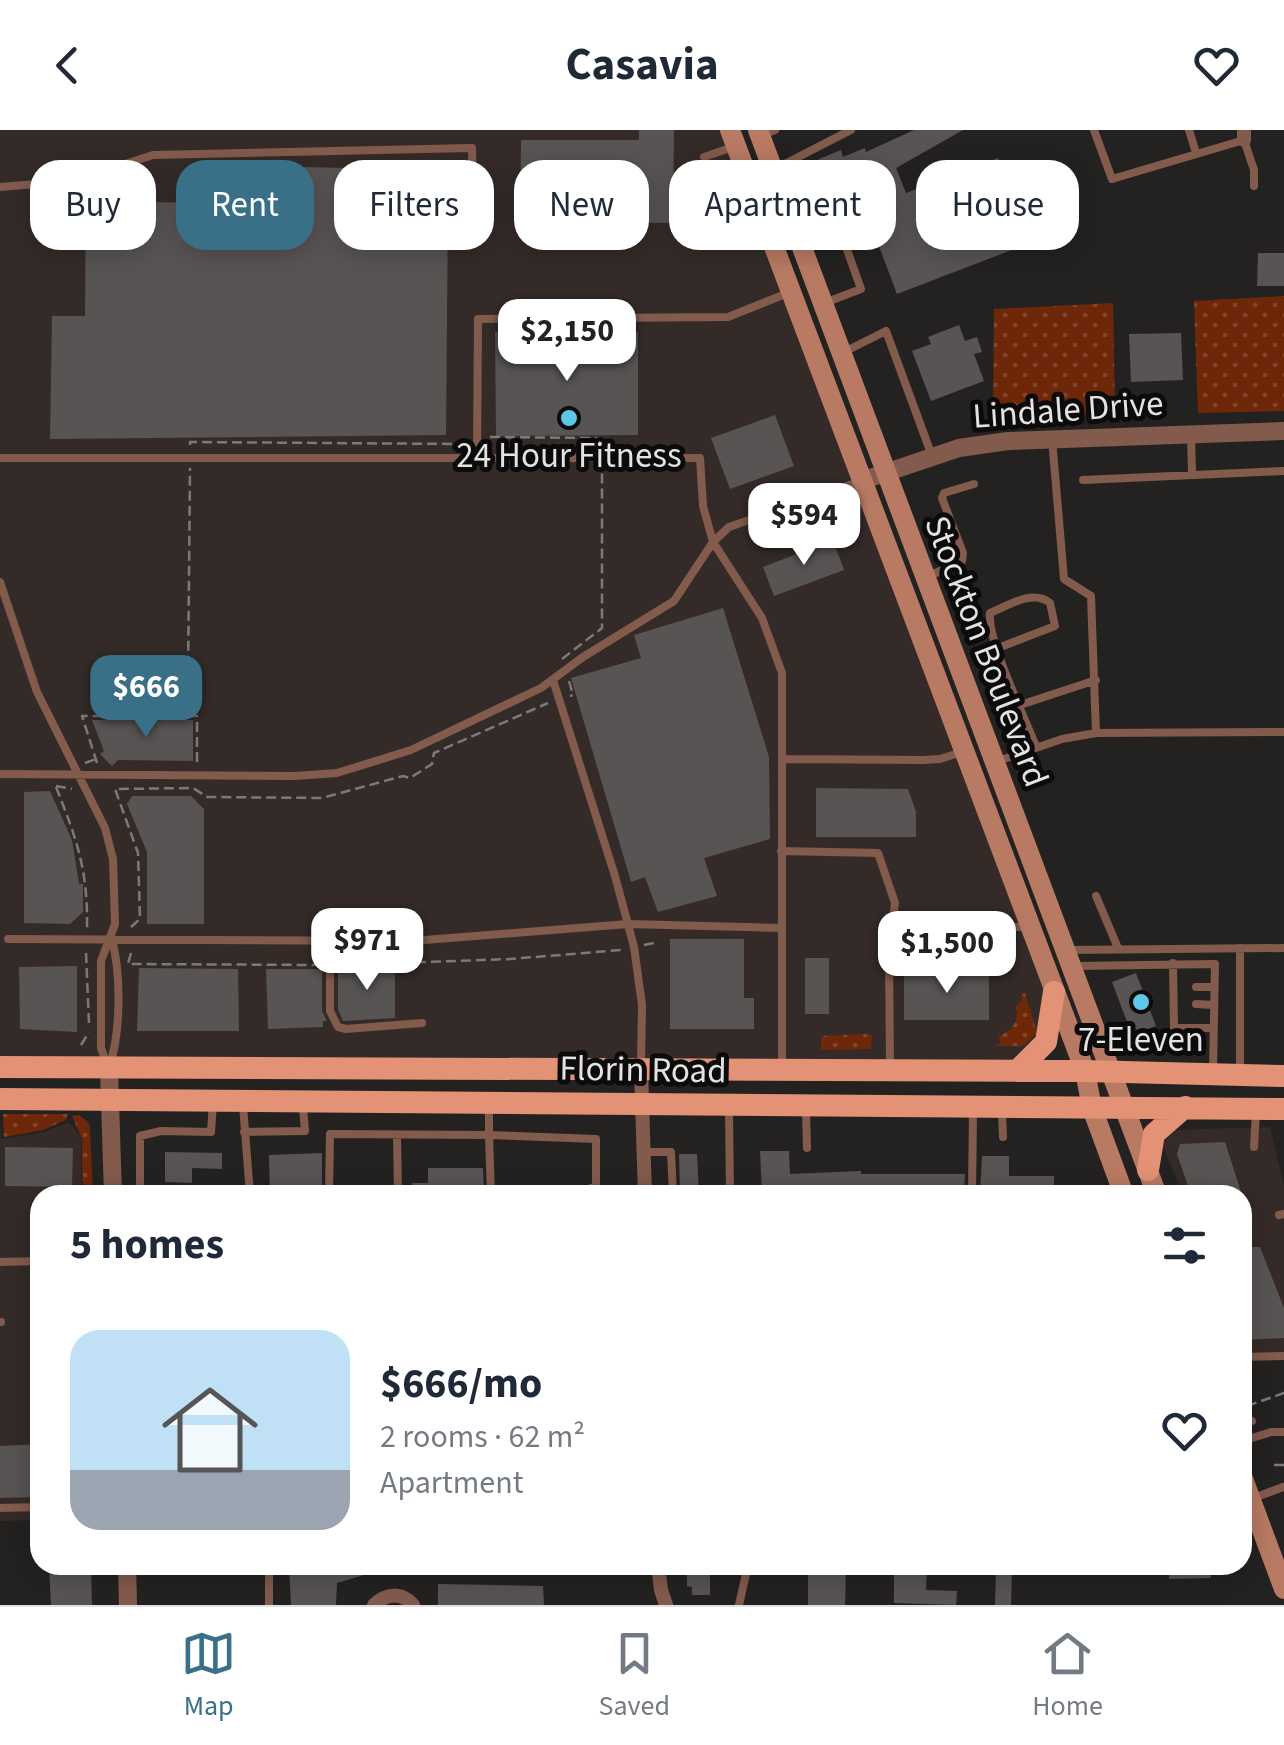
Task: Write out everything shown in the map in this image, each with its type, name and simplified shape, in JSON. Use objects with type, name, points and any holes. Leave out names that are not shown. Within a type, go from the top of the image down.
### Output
[{"type":"main road","name":"Stockton Boulevard","points":[[765,132],[771,160]]},
{"type":"main road","name":"Stockton Boulevard","points":[[733,138],[1085,1071],[1092,1108],[1120,1185]]},
{"type":"main road","name":"Stockton Boulevard","points":[[803,250],[1153,1185]]},
{"type":"main road","points":[[1018,1071],[1046,1042],[1054,992]]},
{"type":"main road","name":"Florin Road","points":[[0,1068],[1085,1071],[1284,1076]]},
{"type":"main road","name":"Florin Road","points":[[0,1099],[1284,1109]]},
{"type":"main road","points":[[1148,1170],[1154,1134],[1185,1108]]},
{"type":"main road","points":[[1252,1502],[1284,1589]]},
{"type":"street","name":"Lindale Drive","points":[[860,481],[959,448],[1008,441],[1284,431]]},
{"type":"street","points":[[109,1069],[112,1185]]},
{"type":"street","points":[[641,1070],[646,1185]]},
{"type":"street","points":[[127,1575],[128,1605]]},
{"type":"street","points":[[659,1575],[666,1605]]},
{"type":"street","points":[[374,1605],[383,1597],[394,1595],[413,1605]]},
{"type":"lane","points":[[792,160],[851,130]]},
{"type":"lane","points":[[1094,130],[1112,179],[1244,135],[1254,170],[1254,186]]},
{"type":"lane","points":[[1189,130],[1196,153]]},
{"type":"lane","points":[[704,157],[733,138]]},
{"type":"lane","points":[[0,188],[72,181],[153,155],[472,148],[472,160]]},
{"type":"lane","points":[[823,304],[862,289],[848,250]]},
{"type":"lane","points":[[477,458],[478,319],[728,317],[792,292]]},
{"type":"lane","points":[[841,354],[886,331],[932,456]]},
{"type":"lane","points":[[1190,434],[1192,474]]},
{"type":"lane","points":[[1052,439],[1064,579],[1092,596],[1096,732]]},
{"type":"lane","points":[[0,458],[700,458],[704,506],[714,542],[762,618],[782,673],[782,1071]]},
{"type":"lane","points":[[1083,480],[1284,471]]},
{"type":"lane","points":[[0,774],[295,776],[337,773],[411,750],[499,710],[553,680],[674,601],[714,542],[729,528],[860,481]]},
{"type":"lane","points":[[925,577],[962,561],[942,498],[944,493],[974,484]]},
{"type":"lane","points":[[0,582],[37,692],[105,828],[113,859],[115,924],[101,961],[101,1048],[109,1069]]},
{"type":"lane","points":[[998,648],[1055,626],[1056,616],[1050,602],[1033,596],[990,612],[989,623],[998,648],[1036,748]]},
{"type":"lane","points":[[553,680],[634,947],[642,1005],[641,1070]]},
{"type":"lane","points":[[1020,705],[1096,680]]},
{"type":"lane","points":[[994,762],[1096,732],[1284,732]]},
{"type":"lane","points":[[783,759],[940,759],[962,752]]},
{"type":"lane","points":[[781,851],[878,853],[895,903],[889,950],[890,1071]]},
{"type":"lane","points":[[1096,896],[1118,948]]},
{"type":"lane","points":[[8,939],[412,941],[628,924],[781,928]]},
{"type":"lane","points":[[892,926],[1028,927]]},
{"type":"lane","points":[[109,1069],[116,1048],[117,960],[112,940]]},
{"type":"lane","points":[[330,941],[330,1010],[338,1027],[422,1023]]},
{"type":"lane","points":[[1068,959],[1118,948],[1284,948]]},
{"type":"lane","points":[[1240,948],[1240,1075]]},
{"type":"lane","points":[[1068,959],[1215,964],[1212,1074]]},
{"type":"lane","points":[[1173,963],[1174,1028],[1213,1028]]},
{"type":"lane","points":[[1174,986],[1184,987]]},
{"type":"lane","points":[[1196,987],[1214,987]]},
{"type":"lane","points":[[1174,1004],[1185,1004]]},
{"type":"lane","points":[[1196,1004],[1214,1005]]},
{"type":"lane","points":[[140,1185],[140,1136],[211,1132],[212,1100]]},
{"type":"lane","points":[[242,1100],[249,1185]]},
{"type":"lane","points":[[244,1132],[306,1131],[302,1101]]},
{"type":"lane","points":[[489,1102],[491,1185]]},
{"type":"lane","points":[[729,1105],[730,1185]]},
{"type":"lane","points":[[806,1106],[806,1148]]},
{"type":"lane","points":[[972,1185],[973,1108]]},
{"type":"lane","points":[[1002,1108],[1003,1137]]},
{"type":"lane","points":[[1254,1146],[1256,1109]]},
{"type":"lane","points":[[329,1185],[330,1134],[396,1134],[596,1139],[596,1185]]},
{"type":"lane","points":[[396,1134],[398,1185]]},
{"type":"lane","points":[[644,1152],[671,1152],[673,1185]]},
{"type":"lane","points":[[0,1262],[30,1260]]},
{"type":"lane","points":[[1252,1357],[1284,1356]]},
{"type":"lane","points":[[1252,1438],[1284,1432]]},
{"type":"lane","points":[[1252,1499],[1282,1487]]},
{"type":"lane","points":[[0,1508],[30,1507]]},
{"type":"lane","points":[[269,1575],[269,1605]]},
{"type":"lane","points":[[739,1605],[746,1575]]},
{"type":"path","points":[[132,927],[140,919],[138,853],[115,789],[193,788],[207,797],[322,798],[403,776],[410,778],[432,764],[434,752],[573,695],[562,657],[602,628],[599,438],[478,438],[464,439],[459,444],[190,442],[188,681],[179,698],[188,716]]},
{"type":"path","points":[[98,776],[82,716],[197,716],[196,765]]},
{"type":"path","points":[[70,763],[96,759]]},
{"type":"path","points":[[56,774],[56,786],[88,885],[87,930]]},
{"type":"path","points":[[56,786],[85,789]]},
{"type":"path","points":[[131,951],[128,964],[330,964],[510,959],[654,943]]},
{"type":"path","points":[[81,1045],[90,1027],[86,1019],[86,951]]},
{"type":"path","points":[[1252,1404],[1284,1392]]},
{"type":"path","points":[[1274,1465],[1284,1465]]},
{"type":"shaded area","points":[[0,130],[730,130],[741,160],[669,160],[669,250],[775,250],[1054,992],[1046,1042],[1017,1071],[0,1064]]},
{"type":"shaded area","points":[[1284,296],[1284,411],[1198,413],[1194,301]]},
{"type":"shaded area","points":[[1113,303],[1115,412],[993,417],[994,309]]},
{"type":"shaded area","points":[[1021,993],[1025,993],[1037,1033],[1023,1046],[996,1046],[1001,1042],[998,1036],[1015,1021]]},
{"type":"shaded area","points":[[872,1035],[871,1049],[821,1050],[821,1036]]},
{"type":"shaded area","points":[[3,1114],[68,1114],[66,1120],[43,1130],[4,1137]]},
{"type":"shaded area","points":[[79,1115],[89,1123],[92,1185],[84,1185],[82,1180],[82,1139],[72,1116]]},
{"type":"shaded area","points":[[69,1122],[81,1137],[82,1185],[30,1185],[30,1520],[0,1521],[0,1125],[1,1139],[45,1132]]},
{"type":"shaded area","points":[[1270,1127],[1284,1186],[1284,1359],[1252,1360],[1252,1185],[1178,1185],[1163,1145],[1170,1130]]},
{"type":"building","points":[[639,130],[674,130],[674,160],[669,160],[669,223],[649,223],[649,160],[521,160],[521,140],[639,140]]},
{"type":"building","points":[[914,130],[963,130],[896,168],[896,160],[819,159],[841,150],[843,157],[865,148],[866,152]]},
{"type":"building","points":[[314,167],[334,168],[334,250],[448,250],[446,435],[50,439],[52,316],[85,316],[86,250],[156,250],[156,202],[176,202],[176,250],[314,250]]},
{"type":"building","points":[[896,168],[906,193],[916,189],[916,250],[1012,250],[897,294],[880,250],[896,250]]},
{"type":"building","points":[[1258,253],[1284,253],[1284,286],[1257,286]]},
{"type":"building","points":[[959,325],[965,341],[977,337],[982,352],[974,354],[984,381],[931,401],[912,351],[931,344],[928,337]]},
{"type":"building","points":[[495,332],[638,332],[638,435],[496,436]]},
{"type":"building","points":[[1181,333],[1183,380],[1131,382],[1129,334]]},
{"type":"building","points":[[775,415],[794,466],[730,489],[711,438]]},
{"type":"building","points":[[833,540],[844,570],[774,596],[763,567]]},
{"type":"building","points":[[723,608],[769,757],[770,839],[704,858],[717,896],[658,912],[645,877],[631,882],[571,678],[641,658],[634,635]]},
{"type":"building","points":[[92,720],[193,720],[193,761],[118,760],[112,766],[100,754],[104,751]]},
{"type":"building","points":[[816,788],[908,789],[916,812],[916,837],[816,837]]},
{"type":"building","points":[[50,791],[72,840],[79,884],[83,884],[83,912],[70,924],[24,923],[24,792]]},
{"type":"building","points":[[132,796],[191,796],[204,809],[204,924],[147,924],[147,852],[127,804]]},
{"type":"building","points":[[670,939],[744,939],[744,998],[754,998],[754,1029],[670,1029]]},
{"type":"building","points":[[805,958],[829,958],[829,1014],[805,1014]]},
{"type":"building","points":[[77,966],[77,1032],[20,1029],[19,967]]},
{"type":"building","points":[[341,967],[395,967],[395,1018],[343,1021],[338,1009]]},
{"type":"building","points":[[139,968],[238,969],[239,1031],[137,1031]]},
{"type":"building","points":[[266,969],[322,969],[322,1011],[327,1021],[323,1021],[323,1027],[268,1029]]},
{"type":"building","points":[[904,971],[989,971],[989,1020],[904,1020]]},
{"type":"building","points":[[1136,973],[1156,1026],[1132,1035],[1112,982]]},
{"type":"building","points":[[1225,1142],[1239,1185],[1188,1185],[1177,1154],[1180,1144]]},
{"type":"building","points":[[5,1147],[73,1148],[72,1185],[5,1186]]},
{"type":"building","points":[[760,1151],[789,1151],[790,1174],[965,1174],[964,1185],[762,1185]]},
{"type":"building","points":[[165,1152],[222,1153],[222,1169],[192,1168],[192,1183],[165,1182]]},
{"type":"building","points":[[322,1153],[322,1185],[270,1185],[269,1155]]},
{"type":"building","points":[[679,1154],[697,1154],[699,1185],[680,1185]]},
{"type":"building","points":[[982,1156],[1009,1156],[1009,1176],[1054,1176],[1054,1185],[981,1185]]},
{"type":"building","points":[[428,1168],[483,1168],[484,1185],[412,1185],[428,1183]]},
{"type":"building","points":[[1252,1247],[1260,1247],[1284,1308],[1284,1338],[1252,1340]]},
{"type":"building","points":[[30,1444],[30,1497],[0,1498],[0,1446]]},
{"type":"building","points":[[50,1575],[91,1575],[92,1605],[51,1605]]},
{"type":"building","points":[[290,1575],[364,1575],[337,1583],[336,1605],[291,1605]]},
{"type":"building","points":[[687,1575],[710,1575],[710,1595],[692,1595],[692,1587],[687,1586]]},
{"type":"building","points":[[808,1575],[846,1575],[845,1605],[808,1605]]},
{"type":"building","points":[[894,1575],[927,1575],[926,1590],[957,1591],[956,1605],[894,1603]]},
{"type":"building","points":[[996,1575],[1012,1575],[1011,1605],[995,1605]]},
{"type":"building","points":[[1169,1575],[1211,1575],[1211,1578],[1169,1579]]},
{"type":"building","points":[[438,1584],[543,1586],[544,1605],[438,1605]]},
{"type":"place","name":"24 Hour Fitness","points":[[569,418]]},
{"type":"place","name":"7-Eleven","points":[[1141,1002]]}]
